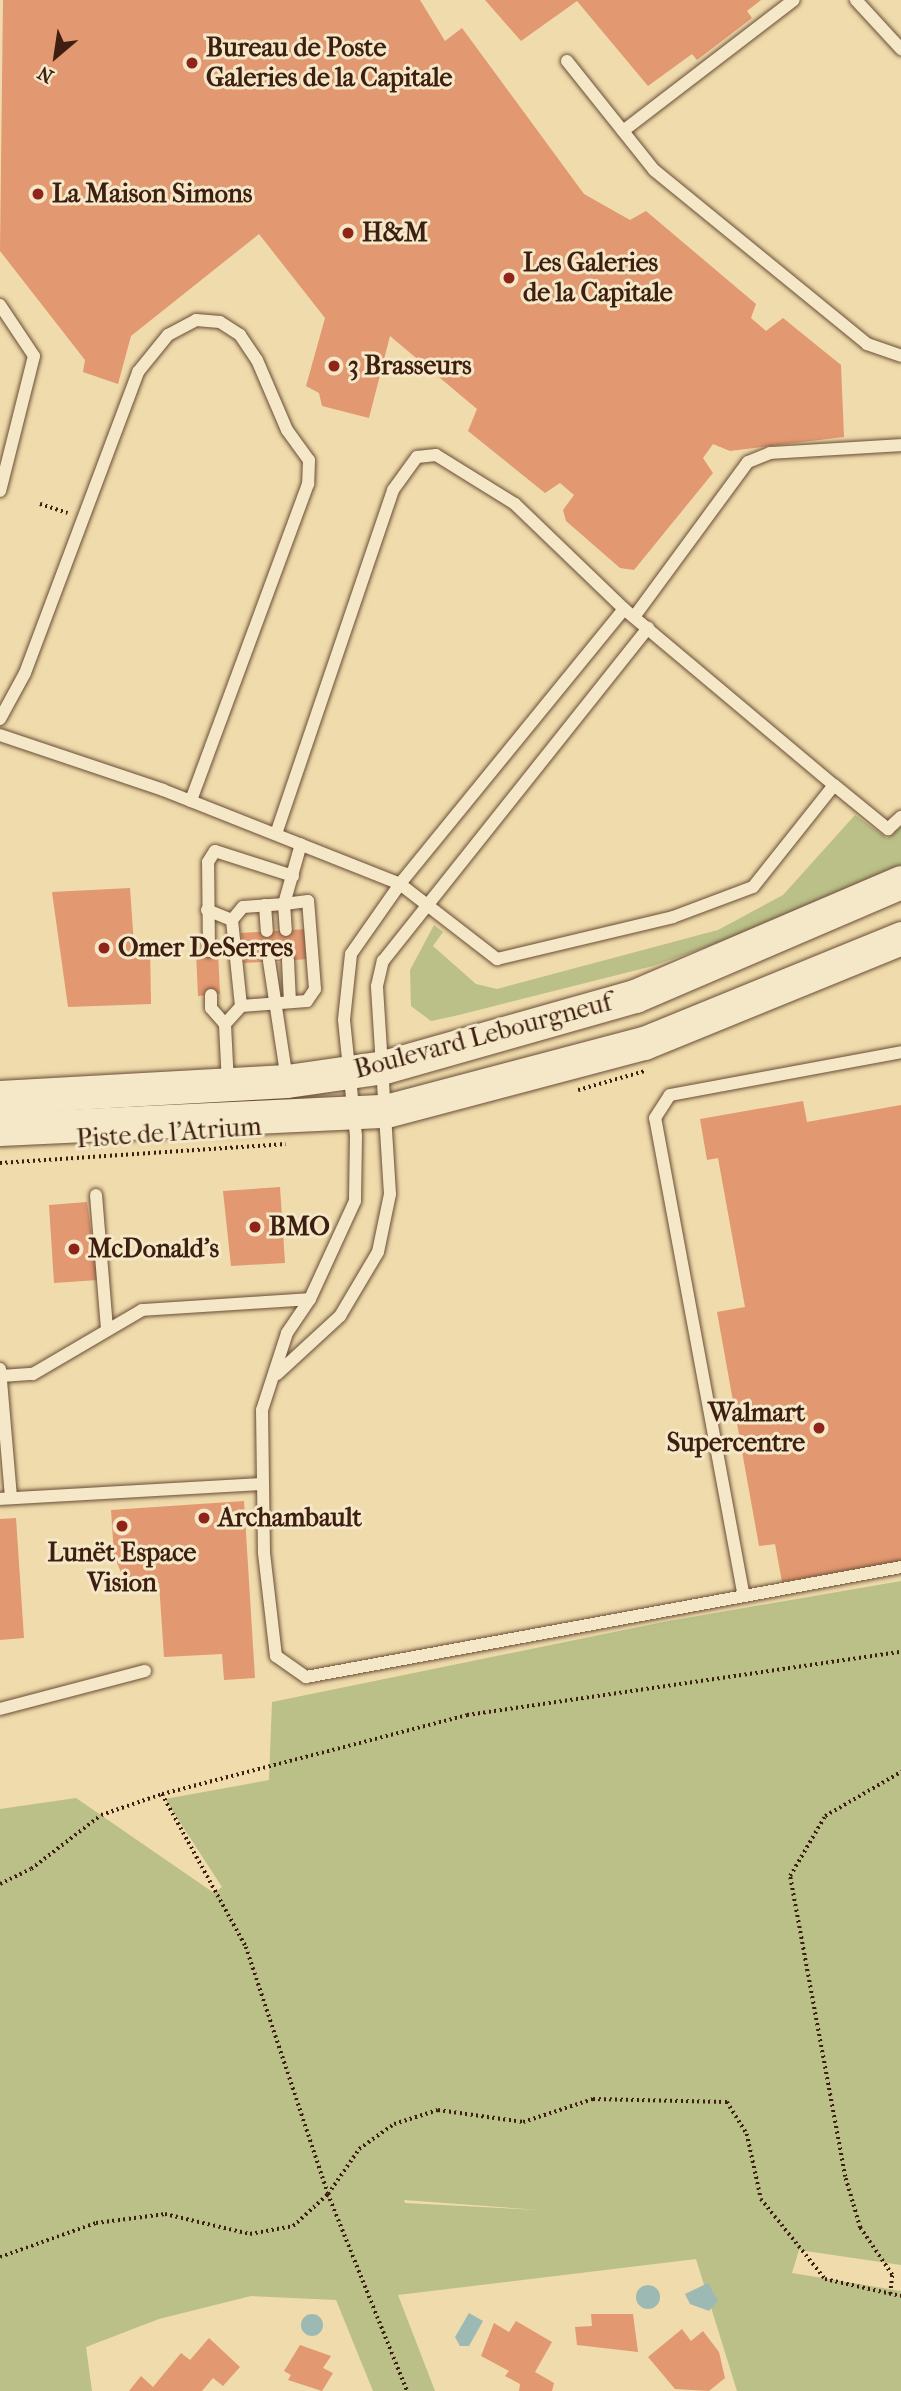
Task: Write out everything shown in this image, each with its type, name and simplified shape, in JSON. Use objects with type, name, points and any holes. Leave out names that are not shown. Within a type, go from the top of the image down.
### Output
[{"type":"main road","name":"Boulevard Lebourgneuf","points":[[0,1097],[287,1081],[384,1067],[635,996],[901,883]]},
{"type":"main road","name":"Boulevard Lebourgneuf","points":[[0,1129],[354,1108],[386,1111],[644,1043],[901,938]]},
{"type":"lane","points":[[622,131],[794,0]]},
{"type":"lane","points":[[856,0],[901,49]]},
{"type":"lane","points":[[566,61],[654,170],[858,337],[901,356]]},
{"type":"lane","points":[[0,305],[34,356],[0,491]]},
{"type":"lane","points":[[0,719],[25,673],[149,353],[196,320],[220,323],[240,335],[287,430],[306,453],[308,484],[191,801]]},
{"type":"lane","points":[[901,445],[771,453],[748,462],[629,613],[400,884],[351,954],[344,1020],[354,1108],[355,1201],[310,1299],[287,1332],[277,1374],[262,1410],[260,1484],[276,1656],[306,1677],[743,1592],[901,1567]]},
{"type":"lane","points":[[276,834],[393,490],[417,457],[436,455],[514,505],[629,613],[888,829],[901,817]]},
{"type":"lane","points":[[277,1374],[340,1316],[379,1252],[390,1194],[377,986],[383,961],[648,628]]},
{"type":"lane","points":[[0,735],[191,801],[400,884],[497,959],[673,916],[753,887],[834,785]]},
{"type":"lane","points":[[286,930],[284,904],[301,844]]},
{"type":"lane","points":[[209,951],[208,862],[215,851],[293,876]]},
{"type":"lane","points":[[225,1024],[241,1006],[307,1001],[315,989],[308,901],[243,907],[232,920],[241,1006]]},
{"type":"lane","points":[[265,905],[267,931]]},
{"type":"lane","points":[[207,911],[232,920]]},
{"type":"lane","points":[[288,960],[290,1002]]},
{"type":"lane","points":[[269,961],[272,1003],[287,1081]]},
{"type":"lane","points":[[211,995],[211,1009],[225,1024],[228,1084]]},
{"type":"lane","points":[[743,1592],[655,1118],[670,1095],[901,1052]]},
{"type":"lane","points":[[96,1195],[107,1331]]},
{"type":"lane","points":[[260,1484],[5,1499],[1,1373],[33,1374],[142,1310],[310,1299]]},
{"type":"lane","points":[[0,1709],[145,1671]]},
{"type":"path","points":[[40,504],[83,518]]},
{"type":"path","name":"Piste de l'Atrium","points":[[0,1163],[298,1143]]},
{"type":"path","points":[[0,1884],[101,1815],[162,1794],[467,1715],[901,1652]]},
{"type":"path","points":[[890,2294],[892,2275],[860,2228],[845,2177],[790,1876],[825,1816],[901,1772]]},
{"type":"path","points":[[162,1794],[246,1947],[328,2194],[407,2391]]},
{"type":"path","points":[[0,2257],[96,2223],[165,2214],[250,2234],[293,2226],[328,2194],[359,2149],[394,2124],[438,2110],[523,2122],[593,2099],[727,2102],[747,2133],[761,2199],[825,2279],[901,2296]]},
{"type":"green space","points":[[855,815],[887,838],[901,827],[901,865],[808,911],[653,966],[459,1015],[431,1021],[411,1006],[410,970],[434,925],[443,932],[433,946],[476,984],[497,989],[718,930],[783,895]]},
{"type":"green space","points":[[901,1581],[901,2265],[799,2250],[792,2273],[901,2291],[901,2391],[737,2391],[696,2259],[398,2295],[435,2391],[373,2391],[336,2300],[251,2296],[159,2319],[86,2347],[92,2391],[0,2391],[0,1809],[76,1798],[214,1893],[222,1887],[165,1799],[269,1780],[272,1702],[663,1622]],"holes":[[[404,2200],[539,2210],[405,2203]]]},
{"type":"water","points":[[708,2283],[718,2301],[709,2311],[690,2304],[685,2294]]},
{"type":"water","points":[[648,2285],[656,2289],[660,2297],[656,2305],[648,2309],[640,2305],[636,2297],[640,2289]]},
{"type":"water","points":[[469,2313],[483,2321],[469,2346],[460,2346],[455,2337]]},
{"type":"water","points":[[312,2314],[320,2317],[323,2325],[320,2333],[312,2336],[304,2333],[301,2325],[304,2317]]},
{"type":"building","name":"Les Galeries de la Capitale","points":[[3,0],[420,0],[445,41],[462,28],[584,194],[630,220],[646,211],[756,304],[751,318],[766,331],[783,318],[841,365],[844,437],[730,451],[713,444],[703,458],[713,473],[634,570],[620,568],[566,521],[563,510],[574,495],[560,483],[545,493],[468,431],[477,409],[390,336],[369,418],[322,406],[319,393],[306,386],[325,318],[259,234],[131,336],[118,384],[83,372],[85,360],[0,251]]},
{"type":"building","points":[[485,0],[761,0],[747,11],[752,18],[697,60],[692,54],[648,86],[577,1],[521,41]]},
{"type":"building","name":"Omer DeSerres","points":[[130,888],[134,945],[150,945],[151,1004],[68,1007],[52,892]]},
{"type":"building","points":[[307,929],[309,959],[244,963],[241,933]]},
{"type":"building","points":[[218,951],[220,994],[198,996],[196,952]]},
{"type":"building","name":"Walmart Supercentre","points":[[803,1101],[807,1122],[901,1105],[901,1561],[782,1582],[775,1544],[759,1546],[717,1312],[745,1307],[718,1158],[707,1160],[700,1119]]},
{"type":"building","name":"BMO","points":[[280,1187],[285,1263],[231,1266],[223,1191]]},
{"type":"building","name":"McDonald's","points":[[87,1202],[98,1280],[54,1283],[49,1205]]},
{"type":"building","points":[[244,1501],[255,1678],[224,1680],[222,1654],[164,1657],[159,1583],[126,1585],[114,1555],[111,1510]]},
{"type":"building","points":[[16,1518],[24,1638],[0,1640],[0,1519]]},
{"type":"building","points":[[591,2314],[633,2314],[638,2352],[577,2345],[575,2327],[592,2326]]},
{"type":"building","points":[[516,2321],[552,2342],[535,2372],[554,2383],[552,2391],[519,2391],[520,2384],[505,2376],[509,2371],[481,2356],[494,2323],[509,2332]]},
{"type":"building","points":[[682,2329],[691,2341],[703,2331],[719,2352],[725,2378],[709,2391],[675,2389],[648,2357]]},
{"type":"building","points":[[209,2338],[240,2367],[223,2386],[213,2378],[202,2391],[129,2391],[141,2376],[153,2387],[181,2353],[190,2360]]},
{"type":"building","points":[[300,2345],[331,2356],[323,2368],[333,2373],[322,2391],[288,2380],[291,2375],[284,2371]]},
{"type":"place","name":"Bureau de Poste Galeries de la Capitale","points":[[192,63]]},
{"type":"place","name":"La Maison Simons","points":[[38,194]]},
{"type":"place","name":"H&M","points":[[348,233]]},
{"type":"place","name":"Les Galeries de la Capitale","points":[[509,278]]},
{"type":"place","name":"3 Brasseurs","points":[[334,366]]},
{"type":"place","name":"Omer DeSerres","points":[[104,948]]},
{"type":"place","name":"BMO","points":[[255,1227]]},
{"type":"place","name":"McDonald's","points":[[74,1249]]},
{"type":"place","name":"Walmart Supercentre","points":[[819,1428]]},
{"type":"place","name":"Archambault","points":[[204,1518]]},
{"type":"place","name":"Lunët Espace Vision","points":[[122,1526]]}]
